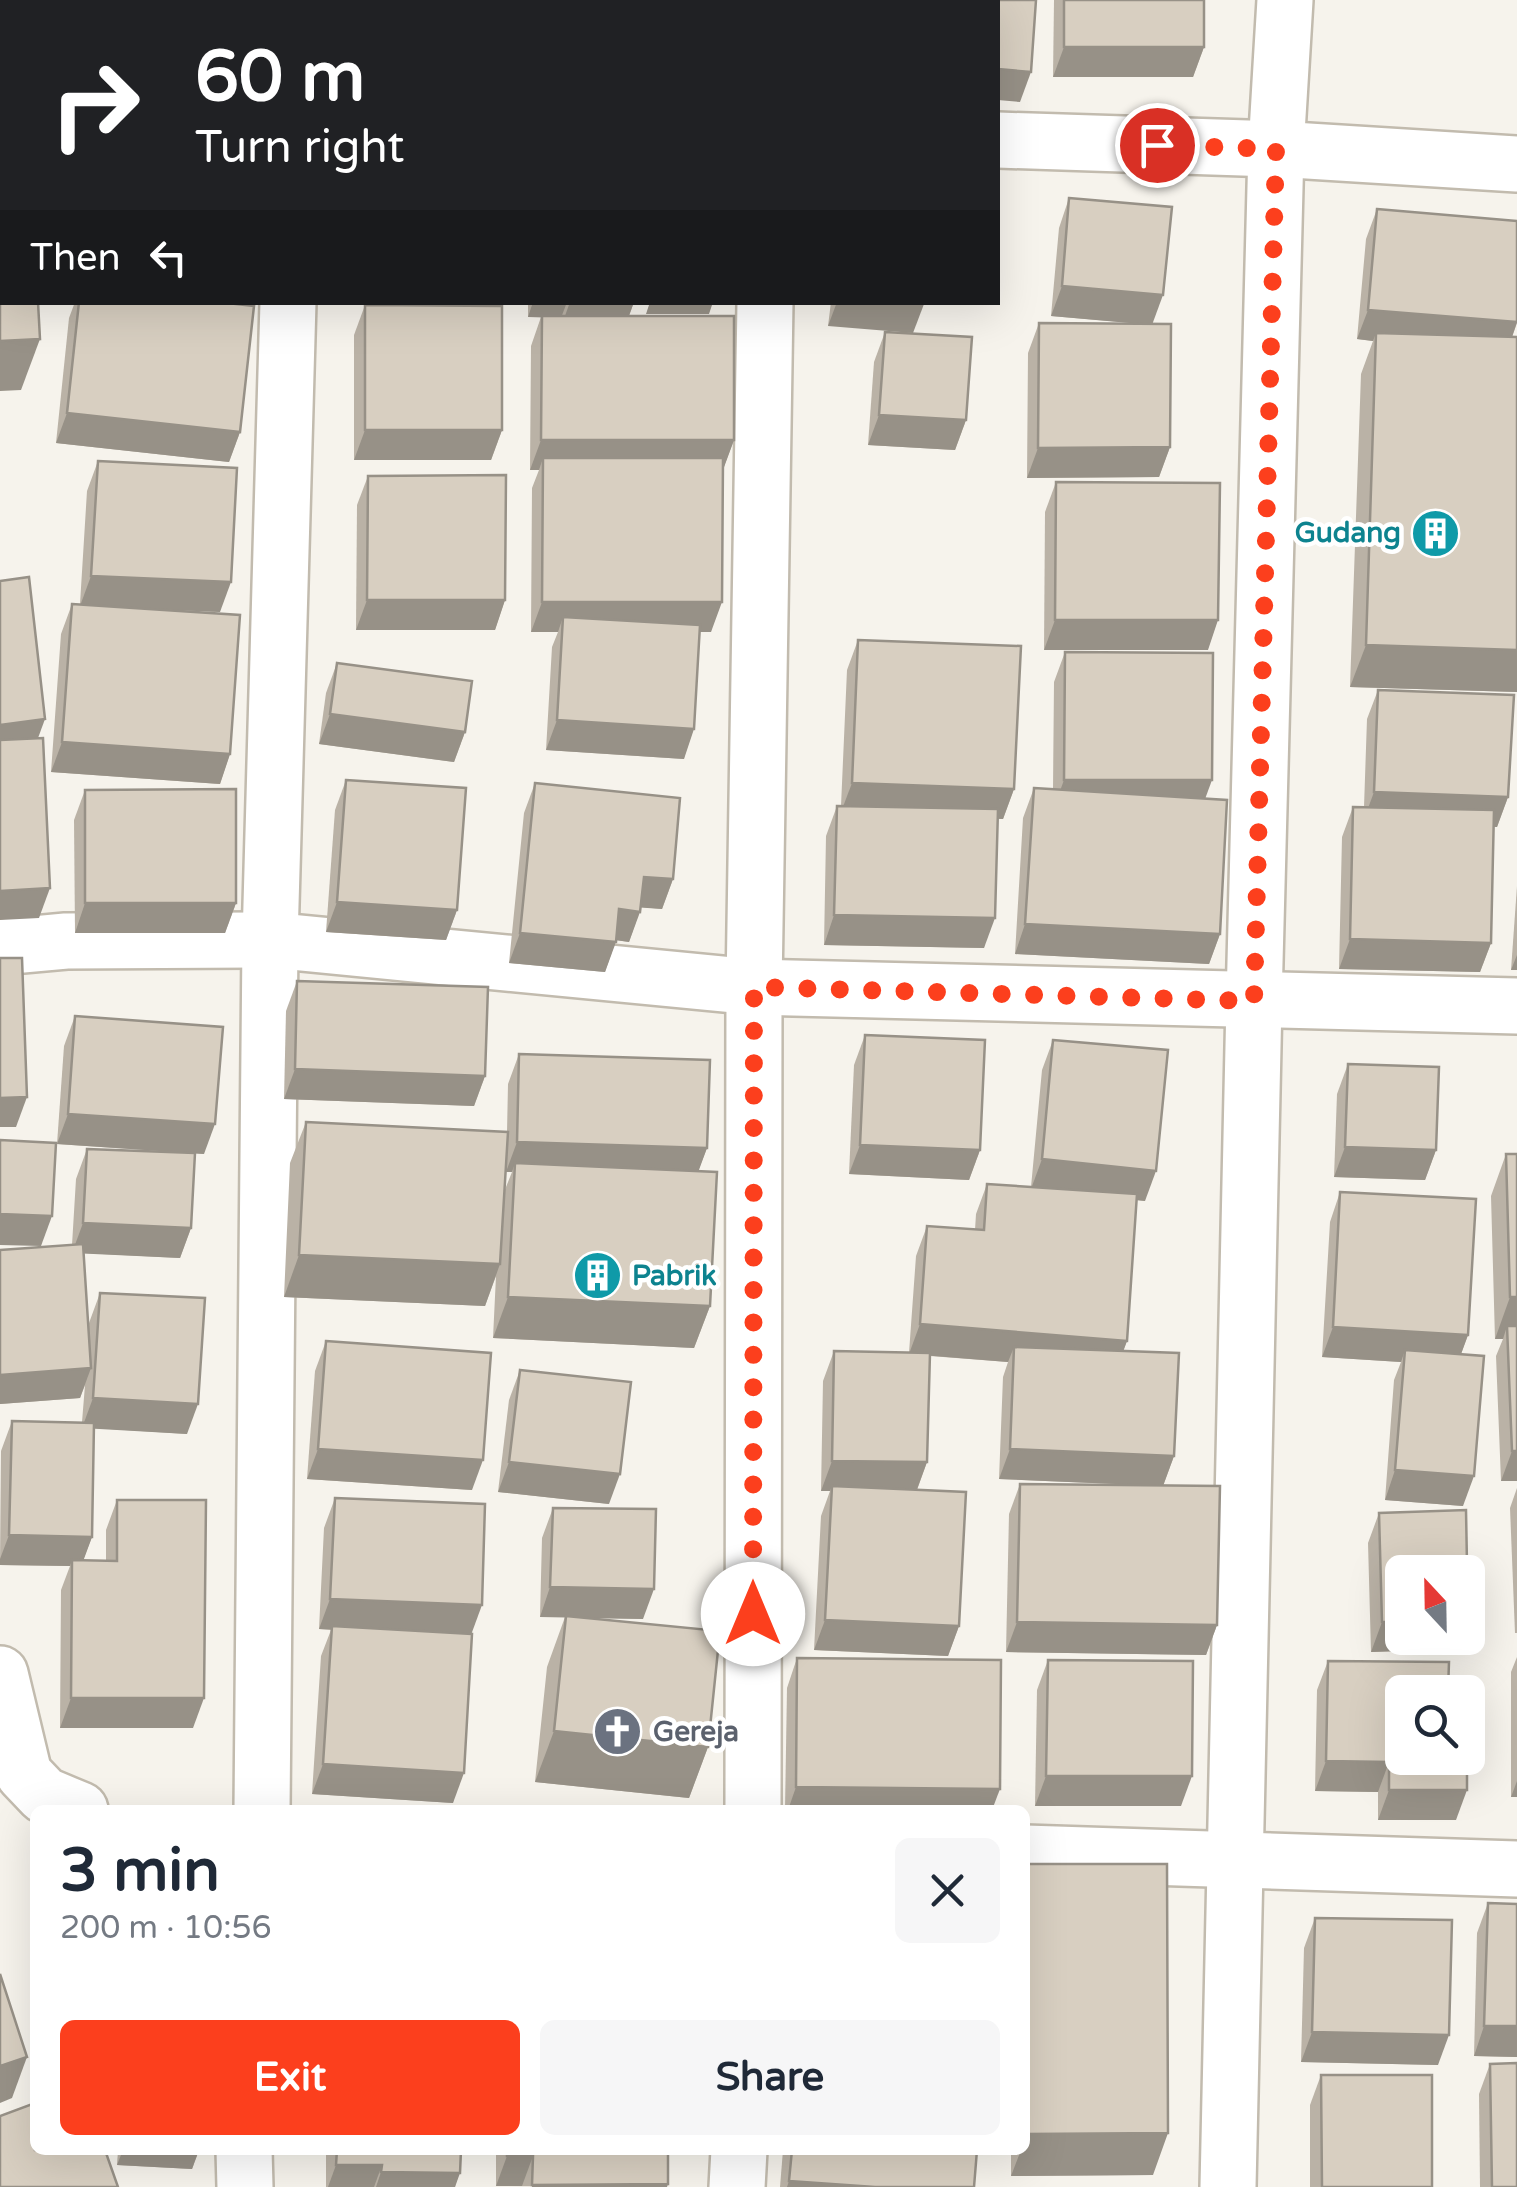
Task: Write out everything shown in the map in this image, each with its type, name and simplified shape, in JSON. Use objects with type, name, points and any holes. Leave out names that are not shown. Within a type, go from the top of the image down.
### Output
[{"type":"street","points":[[1228,2187],[1276,149],[1285,0]]},
{"type":"street","points":[[1000,140],[1276,149],[1517,164]]},
{"type":"street","points":[[262,1805],[270,940],[288,305]]},
{"type":"street","points":[[753,1805],[754,987],[765,305]]},
{"type":"street","points":[[0,948],[66,942],[270,940],[754,987],[1517,1006]]},
{"type":"street","points":[[0,1674],[24,1774],[44,1794],[69,1805]]},
{"type":"street","points":[[1030,1852],[1517,1870]]},
{"type":"street","points":[[244,2155],[245,2187]]},
{"type":"street","points":[[737,2187],[739,2155]]},
{"type":"building","points":[[1000,0],[1036,0],[1031,72],[1000,69]]},
{"type":"building","points":[[1064,0],[1204,0],[1204,47],[1064,47]]},
{"type":"building","points":[[1069,198],[1172,207],[1163,295],[1062,286]]},
{"type":"building","points":[[1377,209],[1517,221],[1517,322],[1368,310]]},
{"type":"building","points":[[0,305],[38,305],[40,339],[0,341]]},
{"type":"building","points":[[79,305],[254,306],[240,432],[67,413]]},
{"type":"building","points":[[365,305],[502,306],[502,430],[365,430]]},
{"type":"building","points":[[542,316],[734,316],[734,440],[541,440]]},
{"type":"building","points":[[1039,323],[1171,324],[1170,447],[1038,448]]},
{"type":"building","points":[[885,332],[972,337],[966,420],[879,415]]},
{"type":"building","name":"Gudang","points":[[1376,333],[1517,337],[1517,650],[1366,645]]},
{"type":"building","points":[[543,458],[723,458],[722,602],[542,602]]},
{"type":"building","points":[[98,461],[237,468],[231,582],[91,576]]},
{"type":"building","points":[[506,475],[505,600],[367,600],[368,476]]},
{"type":"building","points":[[1056,482],[1220,483],[1218,620],[1055,620]]},
{"type":"building","points":[[29,577],[45,719],[0,725],[0,581]]},
{"type":"building","points":[[72,604],[240,615],[230,754],[62,742]]},
{"type":"building","points":[[563,617],[700,625],[694,729],[557,720]]},
{"type":"building","points":[[858,640],[1021,646],[1014,789],[852,783]]},
{"type":"building","points":[[1065,652],[1213,653],[1212,780],[1064,780]]},
{"type":"building","points":[[337,663],[472,681],[465,732],[330,714]]},
{"type":"building","points":[[1378,690],[1514,695],[1508,797],[1374,792]]},
{"type":"building","points":[[43,738],[50,888],[0,891],[0,740]]},
{"type":"building","points":[[346,780],[466,788],[457,910],[337,902]]},
{"type":"building","points":[[535,783],[680,798],[673,879],[644,877],[640,912],[619,909],[616,942],[520,933]]},
{"type":"building","points":[[1034,788],[1227,800],[1220,934],[1025,924]]},
{"type":"building","points":[[236,789],[236,903],[85,903],[85,790]]},
{"type":"building","points":[[837,806],[998,809],[995,918],[834,915]]},
{"type":"building","points":[[1353,807],[1494,810],[1491,943],[1350,939]]},
{"type":"building","points":[[0,958],[22,958],[27,1097],[0,1098]]},
{"type":"building","points":[[297,981],[488,987],[485,1076],[295,1069]]},
{"type":"building","points":[[75,1016],[223,1027],[215,1124],[68,1114]]},
{"type":"building","points":[[865,1035],[985,1040],[980,1150],[860,1145]]},
{"type":"building","points":[[1053,1040],[1168,1050],[1156,1171],[1042,1159]]},
{"type":"building","points":[[519,1054],[710,1060],[707,1148],[517,1142]]},
{"type":"building","points":[[1348,1064],[1439,1067],[1436,1150],[1345,1147]]},
{"type":"building","points":[[306,1122],[508,1132],[500,1264],[299,1255]]},
{"type":"building","points":[[0,1140],[56,1143],[52,1216],[0,1214]]},
{"type":"building","points":[[87,1149],[195,1153],[191,1228],[83,1223]]},
{"type":"building","points":[[1506,1154],[1517,1154],[1517,1297],[1510,1297]]},
{"type":"building","name":"Pabrik","points":[[515,1163],[717,1172],[710,1306],[508,1297]]},
{"type":"building","points":[[987,1184],[1137,1194],[1127,1341],[920,1324],[927,1226],[984,1230]]},
{"type":"building","points":[[1340,1192],[1476,1199],[1468,1335],[1333,1327]]},
{"type":"building","points":[[83,1244],[91,1368],[0,1375],[0,1250]]},
{"type":"building","points":[[100,1293],[205,1298],[198,1404],[93,1398]]},
{"type":"building","points":[[1507,1326],[1517,1326],[1517,1451],[1512,1451]]},
{"type":"building","points":[[326,1341],[491,1353],[483,1460],[318,1449]]},
{"type":"building","points":[[1014,1347],[1179,1353],[1174,1456],[1010,1449]]},
{"type":"building","points":[[1405,1350],[1484,1356],[1474,1476],[1395,1470]]},
{"type":"building","points":[[834,1351],[930,1353],[927,1462],[832,1461]]},
{"type":"building","points":[[520,1370],[631,1382],[620,1474],[509,1462]]},
{"type":"building","points":[[12,1421],[94,1423],[92,1537],[9,1535]]},
{"type":"building","points":[[1020,1484],[1220,1486],[1217,1625],[1017,1622]]},
{"type":"building","points":[[832,1486],[966,1492],[959,1626],[825,1620]]},
{"type":"building","points":[[335,1498],[485,1504],[482,1605],[330,1599]]},
{"type":"building","points":[[117,1500],[206,1500],[204,1698],[71,1698],[72,1560],[117,1561]]},
{"type":"building","points":[[553,1508],[656,1509],[654,1589],[550,1587]]},
{"type":"building","points":[[1466,1510],[1467,1555],[1385,1555],[1385,1622],[1382,1622],[1379,1513]]},
{"type":"building","points":[[566,1616],[720,1631],[708,1747],[554,1731]]},
{"type":"building","points":[[332,1626],[472,1634],[464,1773],[323,1764]]},
{"type":"building","points":[[797,1658],[1001,1660],[1000,1789],[796,1787]]},
{"type":"building","points":[[1048,1660],[1193,1661],[1192,1776],[1046,1776]]},
{"type":"building","points":[[1328,1661],[1449,1662],[1449,1675],[1385,1675],[1385,1762],[1326,1761]]},
{"type":"building","points":[[1389,1775],[1467,1775],[1467,1790],[1389,1790]]},
{"type":"building","points":[[1030,1864],[1167,1864],[1168,2133],[1030,2134]]},
{"type":"building","points":[[1488,1903],[1517,1904],[1517,2026],[1484,2026]]},
{"type":"building","points":[[1315,1918],[1452,1920],[1449,2035],[1312,2032]]},
{"type":"building","points":[[0,1974],[27,2057],[0,2066]]},
{"type":"building","points":[[1517,2063],[1517,2187],[1492,2187],[1490,2064]]},
{"type":"building","points":[[1321,2075],[1432,2075],[1432,2187],[1322,2187]]},
{"type":"building","points":[[30,2105],[30,2155],[107,2155],[118,2187],[0,2187],[0,2116]]},
{"type":"building","points":[[337,2155],[461,2155],[460,2173],[381,2172],[382,2165],[336,2165]]},
{"type":"building","points":[[668,2155],[668,2184],[532,2185],[533,2156],[507,2156]]},
{"type":"building","points":[[792,2155],[977,2155],[974,2187],[875,2187],[789,2181]]},
{"type":"place","name":"Gudang","points":[[1436,533]]},
{"type":"place","name":"Pabrik","points":[[597,1276]]},
{"type":"place","name":"Gereja","points":[[618,1732]]},
{"type":"route","points":[[753,1614],[754,987],[1254,1001],[1276,149],[1157,145]]}]
